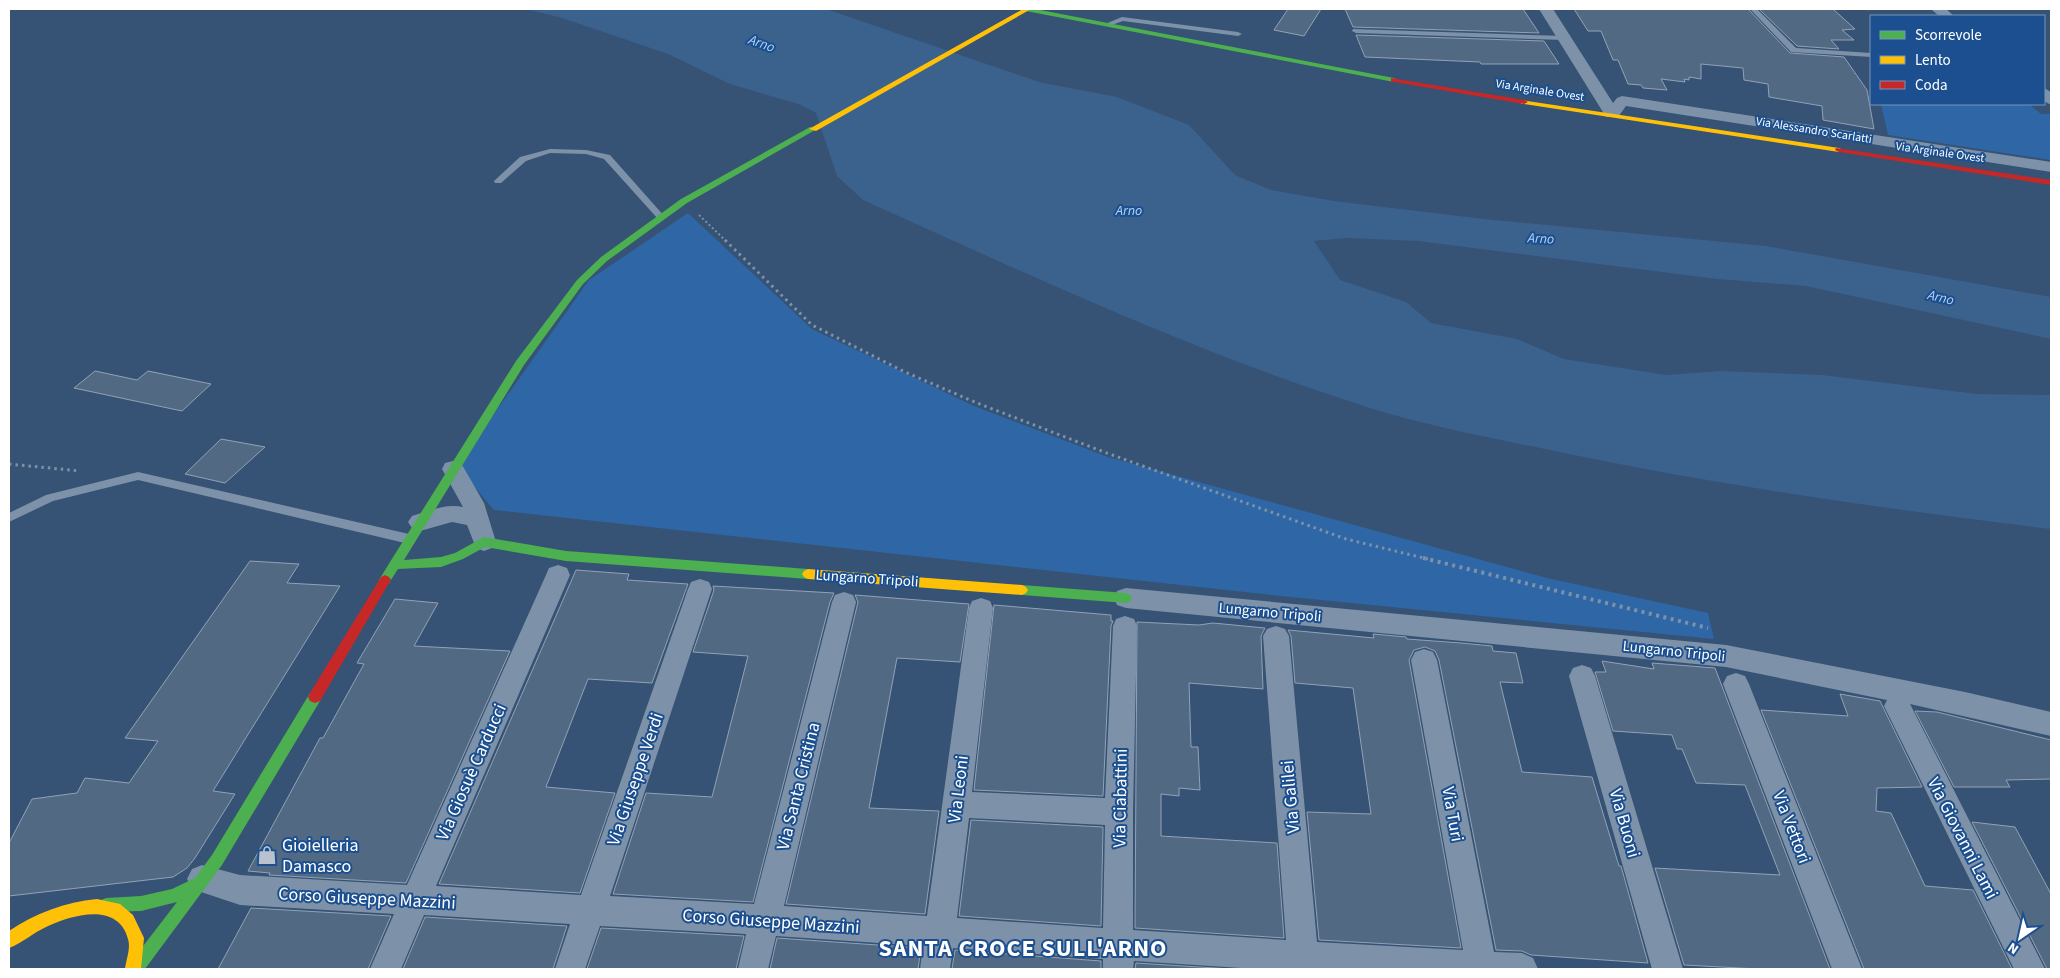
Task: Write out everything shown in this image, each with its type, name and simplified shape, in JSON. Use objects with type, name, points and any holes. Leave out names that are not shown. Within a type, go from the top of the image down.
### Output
[{"type":"street","points":[[134,969],[226,846],[414,530],[520,364],[580,282],[604,259],[684,201],[1027,9]]},
{"type":"street","name":"Via Arginale Ovest","points":[[1027,9],[1447,90],[2051,183]]},
{"type":"street","points":[[1546,9],[1612,114]]},
{"type":"street","name":"Via Alessandro Scarlatti","points":[[1612,114],[1622,101],[2051,167]]},
{"type":"street","points":[[394,565],[441,562],[459,556],[484,542],[473,503],[453,469]]},
{"type":"street","points":[[414,530],[452,513],[477,520]]},
{"type":"street","name":"Lungarno Tripoli","points":[[484,542],[566,556],[1126,598],[1726,656],[1966,704],[2051,724]]},
{"type":"street","name":"Via Giosuè Carducci","points":[[385,969],[558,575]]},
{"type":"street","name":"Via Giuseppe Verdi","points":[[570,969],[700,589]]},
{"type":"street","name":"Via Santa Cristina","points":[[753,969],[844,602]]},
{"type":"street","name":"Via Leoni","points":[[935,969],[981,608]]},
{"type":"street","name":"Via Ciabattini","points":[[1118,957],[1119,812],[1125,626]]},
{"type":"street","name":"Via Galilei","points":[[1276,636],[1304,957]]},
{"type":"street","name":"Via Turi","points":[[1424,660],[1481,968]]},
{"type":"street","name":"Via Buoni","points":[[1582,676],[1668,969]]},
{"type":"street","name":"Via Vettori","points":[[1736,684],[1847,969]]},
{"type":"street","name":"Via Giovanni Lami","points":[[1897,706],[2030,969]]},
{"type":"street","points":[[957,804],[1119,812]]},
{"type":"street","points":[[18,918],[93,905],[153,905],[181,895],[202,879]]},
{"type":"street","name":"Corso Giuseppe Mazzini","points":[[202,879],[240,890],[940,932],[1118,957],[1304,957],[1522,969]]},
{"type":"street","points":[[93,905],[114,909],[130,921],[137,938],[137,954],[134,969]]},
{"type":"street","points":[[9,940],[38,920],[67,908]]},
{"type":"lane","points":[[1753,9],[1794,50],[1870,55]]},
{"type":"lane","points":[[1109,24],[1122,18],[1238,34]]},
{"type":"lane","points":[[1356,31],[1564,38]]},
{"type":"lane","points":[[498,181],[523,159],[550,151],[586,152],[607,157],[661,217]]},
{"type":"lane","points":[[9,518],[50,498],[138,476],[414,530]]},
{"type":"path","points":[[684,201],[812,325],[905,372],[976,403],[1104,452],[1346,538],[1716,629]]},
{"type":"path","points":[[9,464],[88,472]]},
{"type":"shaded area","points":[[1881,105],[2030,105],[2041,114],[2051,114],[2051,160],[1888,135]]},
{"type":"shaded area","points":[[688,213],[812,329],[974,406],[1108,457],[1547,578],[1708,613],[1714,639],[1280,596],[494,510],[457,466],[589,280]]},
{"type":"water","name":"Arno","points":[[526,9],[826,9],[1039,82],[1117,97],[1189,125],[1235,175],[1271,190],[1334,201],[1484,219],[1766,246],[2051,297],[2051,339],[1806,286],[1717,279],[1418,241],[1346,238],[1314,241],[1340,280],[1406,302],[1431,323],[1517,339],[1564,359],[1666,375],[1720,371],[1822,375],[1977,394],[2051,395],[2051,529],[1804,496],[1681,476],[1417,421],[1370,408],[1305,386],[1241,363],[1114,312],[863,200],[837,176],[816,113],[801,105],[730,84],[668,54],[562,18]]},
{"type":"building","points":[[1288,9],[1321,9],[1304,36],[1274,30]]},
{"type":"building","points":[[1345,9],[1523,9],[1539,33],[1353,27]]},
{"type":"building","points":[[1574,9],[1748,9],[1790,53],[1844,57],[1867,90],[1874,129],[1823,120],[1822,106],[1769,97],[1768,84],[1744,80],[1743,68],[1701,64],[1701,79],[1689,77],[1689,80],[1684,79],[1685,82],[1661,79],[1667,90],[1643,88],[1641,85],[1628,84],[1618,60],[1613,60],[1601,31],[1588,31]]},
{"type":"building","points":[[1759,9],[1833,9],[1855,29],[1842,30],[1854,40],[1831,40],[1839,49],[1797,46]]},
{"type":"building","points":[[1356,35],[1544,41],[1559,64],[1481,64],[1480,62],[1365,57]]},
{"type":"building","points":[[95,371],[137,380],[148,371],[211,384],[182,411],[74,388]]},
{"type":"building","points":[[221,439],[265,447],[225,483],[185,474]]},
{"type":"building","points":[[250,561],[299,564],[287,583],[340,586],[213,791],[235,794],[195,858],[187,868],[173,877],[9,896],[9,843],[32,799],[77,793],[85,778],[129,783],[158,741],[125,738]]},
{"type":"building","points":[[576,570],[629,574],[627,580],[688,584],[652,683],[588,679],[546,787],[615,793],[580,893],[439,884]]},
{"type":"building","points":[[713,586],[834,593],[830,602],[753,902],[613,894],[646,793],[712,797],[748,656],[693,652],[714,590]]},
{"type":"building","points":[[855,595],[969,604],[960,662],[897,658],[869,808],[939,811],[925,914],[786,904],[858,602]]},
{"type":"building","points":[[395,599],[438,603],[414,646],[510,651],[406,883],[269,875],[270,873],[248,871],[320,738],[323,738],[364,664],[357,663]]},
{"type":"building","points":[[994,605],[1111,615],[1111,621],[1113,621],[1111,626],[1103,796],[974,790]]},
{"type":"building","points":[[1137,622],[1199,625],[1213,623],[1265,628],[1261,636],[1263,689],[1189,683],[1191,747],[1198,747],[1200,790],[1179,788],[1179,796],[1161,794],[1161,836],[1277,843],[1284,938],[1135,928]]},
{"type":"building","points":[[1288,630],[1374,638],[1373,634],[1406,637],[1407,639],[1492,646],[1493,651],[1516,653],[1523,683],[1500,682],[1522,772],[1592,777],[1619,866],[1621,866],[1648,963],[1531,955],[1522,951],[1496,950],[1439,660],[1435,651],[1425,647],[1414,650],[1409,660],[1461,948],[1319,940],[1307,812],[1371,814],[1353,688],[1295,683],[1291,636]]},
{"type":"building","points":[[1602,661],[1654,669],[1652,663],[1715,668],[1830,969],[1758,969],[1684,965],[1655,868],[1780,875],[1745,785],[1696,783],[1682,749],[1677,749],[1672,735],[1613,731],[1595,672],[1606,672]]},
{"type":"building","points":[[1840,694],[1880,701],[1922,787],[1877,788],[1876,811],[1891,813],[1925,886],[1973,890],[2012,969],[1864,969],[1761,710],[1848,716]]},
{"type":"building","points":[[1915,711],[1937,712],[2051,740],[2051,779],[2006,780],[2010,787],[1954,787]]},
{"type":"building","points":[[971,820],[1103,827],[1101,926],[959,916]]},
{"type":"building","points":[[1972,822],[2015,827],[2051,894],[2051,969],[2047,969]]},
{"type":"building","points":[[251,908],[391,916],[368,969],[218,969]]},
{"type":"building","points":[[425,917],[567,926],[553,969],[403,969]]},
{"type":"building","points":[[601,928],[744,936],[736,969],[587,969]]},
{"type":"building","points":[[777,938],[921,948],[918,969],[770,969]]},
{"type":"building","points":[[955,950],[1101,961],[1101,969],[952,969]]},
{"type":"building","points":[[1136,963],[1231,969],[1135,969]]},
{"type":"traffic: fast","points":[[1026,9],[1394,80]]},
{"type":"traffic: fast","points":[[385,580],[520,363],[580,282],[604,259],[684,201],[813,129]]},
{"type":"traffic: fast","points":[[394,565],[441,562],[459,556],[484,542],[566,556],[808,574]]},
{"type":"traffic: fast","points":[[1022,590],[1126,598]]},
{"type":"traffic: fast","points":[[136,969],[217,860],[315,697]]},
{"type":"traffic: fast","points":[[106,905],[130,905],[163,900],[195,885]]},
{"type":"traffic: slow","points":[[813,129],[1028,9]]},
{"type":"traffic: slow","points":[[1524,102],[1839,150]]},
{"type":"traffic: slow","points":[[808,574],[1022,590]]},
{"type":"traffic: slow","points":[[9,940],[59,913],[97,906],[114,910],[128,920],[136,938],[133,969]]},
{"type":"traffic: jam","points":[[1394,80],[1524,102]]},
{"type":"traffic: jam","points":[[1839,150],[2051,183]]},
{"type":"traffic: jam","points":[[315,697],[385,580]]},
{"type":"place","name":"Gioielleria Damasco","points":[[267,855]]},
{"type":"district","name":"SANTA CROCE SULL'ARNO","points":[[1023,948]]}]
